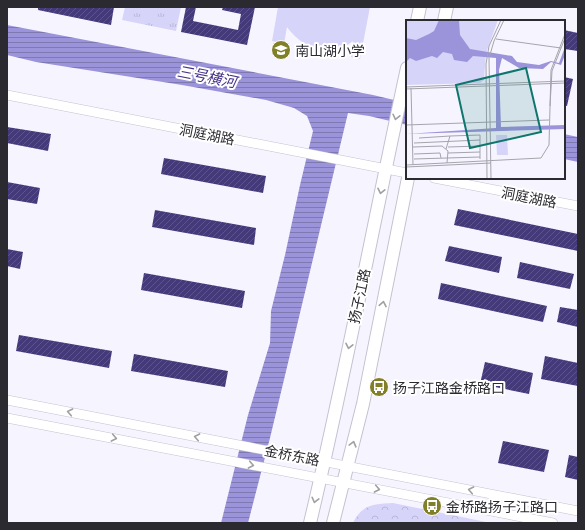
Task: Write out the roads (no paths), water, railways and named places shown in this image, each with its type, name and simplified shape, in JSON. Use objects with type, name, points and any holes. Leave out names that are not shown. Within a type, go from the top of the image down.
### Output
[{"type":"main road","points":[[417,20],[420,7]]},
{"type":"main road","points":[[444,20],[447,7]]},
{"type":"main road","name":"扬子江路","points":[[310,523],[325,462],[406,73]]},
{"type":"main road","name":"扬子江路","points":[[333,523],[363,404],[408,179]]},
{"type":"street","name":"洞庭湖路","points":[[7,96],[406,173]]},
{"type":"street","name":"洞庭湖路","points":[[439,179],[578,206]]},
{"type":"street","name":"金桥东路","points":[[7,400],[578,511]]},
{"type":"street","name":"金桥东路","points":[[7,418],[553,523]]},
{"type":"water","name":"三号横河","points":[[7,25],[373,95],[406,103],[406,125],[369,116],[348,113],[270,438],[248,523],[221,523],[248,415],[270,343],[271,311],[313,131],[307,116],[294,108],[266,100],[36,62],[7,55]]},
{"type":"water","points":[[565,134],[578,137],[578,162],[565,159]]},
{"type":"place","name":"南山湖小学","points":[[281,50]]},
{"type":"place","name":"扬子江路金桥路口","points":[[379,387]]},
{"type":"place","name":"金桥路扬子江路口","points":[[432,506]]}]
